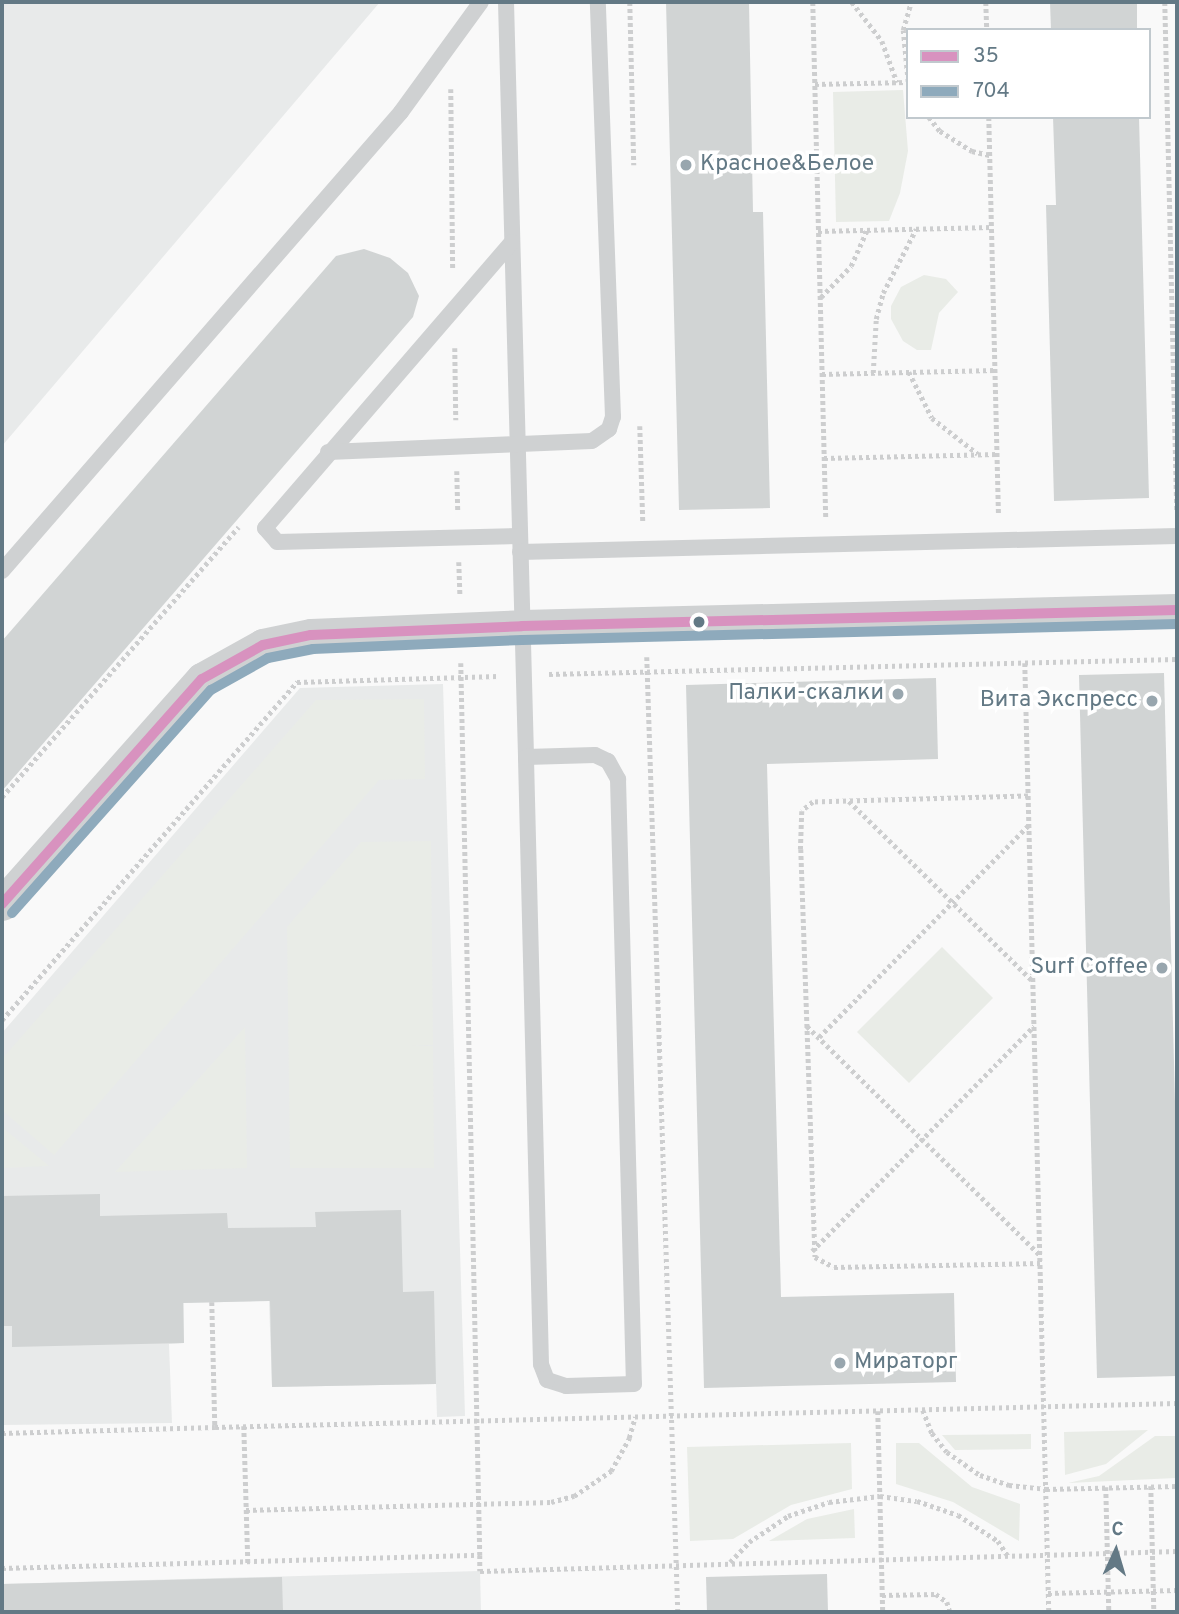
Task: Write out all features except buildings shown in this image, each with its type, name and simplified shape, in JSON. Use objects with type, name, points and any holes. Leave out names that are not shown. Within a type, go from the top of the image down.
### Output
[{"type":"street","points":[[2,904],[152,731],[202,679],[229,661],[263,645],[311,635],[522,626],[1177,610]]},
{"type":"lane","points":[[2,571],[401,112],[481,2]]},
{"type":"lane","points":[[506,2],[541,1364],[547,1380],[555,1384],[634,1384],[618,779],[608,761],[596,755],[526,757]]},
{"type":"lane","points":[[328,452],[592,441],[609,429],[613,417],[598,2]]},
{"type":"lane","points":[[512,242],[269,519],[267,535],[276,542],[459,538],[520,544],[826,545],[1177,536]]},
{"type":"path","points":[[813,2],[826,545]]},
{"type":"path","points":[[852,2],[882,41],[897,82]]},
{"type":"path","points":[[906,61],[903,30],[912,2]]},
{"type":"path","points":[[986,2],[987,28]]},
{"type":"path","points":[[1165,2],[1177,511]]},
{"type":"path","points":[[451,46],[480,1572],[730,1562],[1177,1552]]},
{"type":"path","points":[[815,84],[906,82]]},
{"type":"path","points":[[931,119],[940,131],[972,151],[990,155]]},
{"type":"path","points":[[989,119],[999,540]]},
{"type":"path","points":[[818,231],[992,227]]},
{"type":"path","points":[[873,373],[873,345],[883,293],[916,229]]},
{"type":"path","points":[[820,298],[851,266],[867,230]]},
{"type":"path","points":[[822,374],[995,370]]},
{"type":"path","points":[[909,372],[932,418],[979,454]]},
{"type":"path","points":[[824,458],[997,454]]},
{"type":"path","points":[[2,797],[241,523]]},
{"type":"path","points":[[645,624],[678,1612]]},
{"type":"path","points":[[1025,663],[1049,1612]]},
{"type":"path","points":[[1028,796],[813,802],[802,811],[806,1025],[812,1251],[819,1262],[834,1267],[1040,1262]]},
{"type":"path","points":[[849,800],[1033,981]]},
{"type":"path","points":[[819,1037],[1029,824]]},
{"type":"path","points":[[806,1025],[1040,1255]]},
{"type":"path","points":[[812,1251],[1034,1025]]},
{"type":"path","points":[[212,1302],[215,1427]]},
{"type":"path","points":[[2,1433],[1177,1403]]},
{"type":"path","points":[[923,1410],[932,1433],[962,1465],[1009,1485],[1046,1489],[1177,1486]]},
{"type":"path","points":[[878,1411],[883,1612]]},
{"type":"path","points":[[246,1510],[551,1502],[574,1496],[611,1471],[629,1438],[635,1417]]},
{"type":"path","points":[[244,1426],[248,1563]]},
{"type":"path","points":[[1151,1486],[1154,1612]]},
{"type":"path","points":[[1106,1488],[1109,1612]]},
{"type":"path","points":[[730,1562],[749,1542],[788,1516],[828,1502],[880,1496],[917,1501],[958,1515],[998,1541],[1008,1556]]},
{"type":"path","points":[[2,1568],[480,1555]]},
{"type":"path","points":[[1048,1593],[1177,1590]]},
{"type":"path","points":[[882,1595],[936,1594],[947,1602],[950,1612]]},
{"type":"shaded area","points":[[2,2],[380,2],[2,446]]},
{"type":"shaded area","points":[[903,90],[908,151],[900,193],[889,221],[836,222],[833,92]]},
{"type":"shaded area","points":[[924,275],[946,279],[958,292],[939,313],[931,350],[917,350],[903,341],[891,319],[891,306],[901,287]]},
{"type":"shaded area","points":[[443,684],[465,1416],[437,1417],[436,1384],[272,1387],[269,1301],[184,1303],[184,1343],[169,1344],[172,1423],[2,1425],[2,1033],[300,688]]},
{"type":"shaded area","points":[[424,699],[425,779],[379,780],[54,1155],[2,1110],[2,1059],[316,700]]},
{"type":"shaded area","points":[[431,841],[433,1045],[409,1046],[433,1046],[434,1168],[290,1168],[287,927],[361,842]]},
{"type":"shaded area","points":[[942,947],[993,998],[909,1083],[857,1032]]},
{"type":"shaded area","points":[[245,1027],[247,1168],[115,1172]]},
{"type":"shaded area","points":[[2,1127],[49,1166],[2,1168]]},
{"type":"shaded area","points":[[1148,1430],[1106,1464],[1065,1475],[1064,1432]]},
{"type":"shaded area","points":[[1031,1434],[1031,1449],[955,1450],[942,1435]]},
{"type":"shaded area","points":[[1155,1436],[1175,1436],[1176,1478],[1068,1483],[1099,1476]]},
{"type":"shaded area","points":[[851,1443],[852,1489],[791,1505],[733,1539],[690,1541],[687,1447]]},
{"type":"shaded area","points":[[896,1443],[919,1443],[972,1487],[1020,1504],[1019,1541],[953,1502],[896,1484]]},
{"type":"shaded area","points":[[854,1509],[855,1538],[769,1541],[807,1519]]},
{"type":"shaded area","points":[[480,1571],[481,1612],[2,1612],[2,1584]]},
{"type":"transit line","name":"35","points":[[2,904],[202,679],[263,645],[311,635],[522,626],[1177,610]]},
{"type":"transit line","name":"704","points":[[12,913],[211,690],[268,658],[313,649],[522,640],[1177,624]]},
{"type":"place","name":"Красное&Белое","points":[[686,165]]},
{"type":"place","name":"Палки-скалки","points":[[898,694]]},
{"type":"place","name":"Вита Экспресс","points":[[1152,701]]},
{"type":"place","name":"Surf Coffee","points":[[1162,968]]},
{"type":"place","name":"Мираторг","points":[[840,1363]]}]
